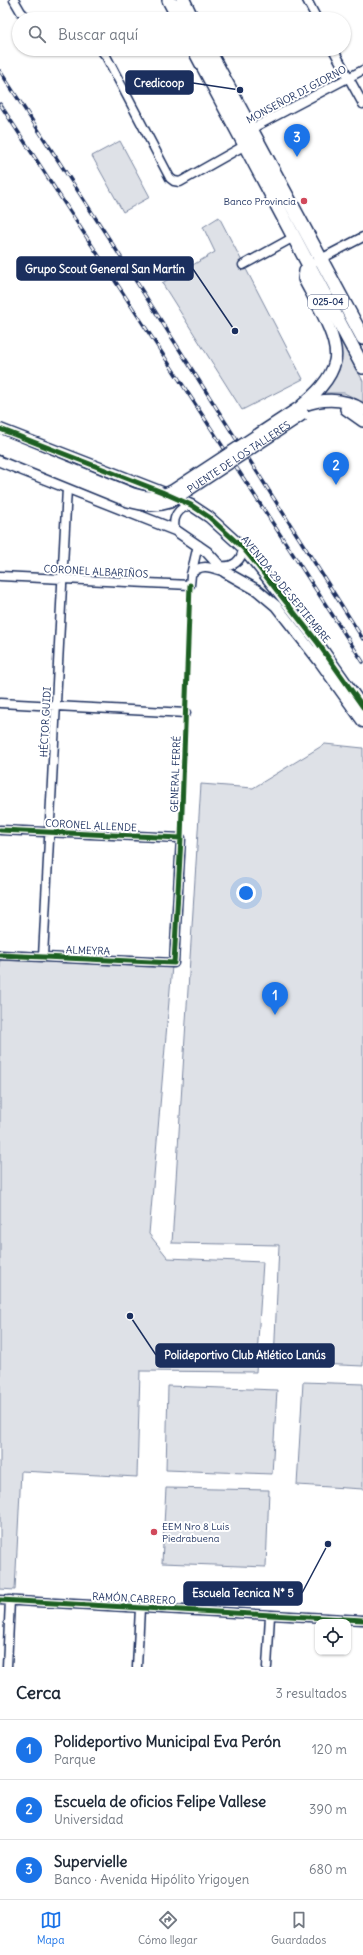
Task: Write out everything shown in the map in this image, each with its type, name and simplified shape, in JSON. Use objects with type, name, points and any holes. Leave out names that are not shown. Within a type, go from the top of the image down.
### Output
[{"type":"main road","points":[[169,0],[175,12]]},
{"type":"main road","points":[[183,0],[189,12]]},
{"type":"main road","name":"025-04","points":[[198,56],[363,367]]},
{"type":"main road","name":"025-04","points":[[212,56],[363,338]]},
{"type":"main road","name":"PUENTE DE LOS TALLERES","points":[[0,440],[143,497],[154,498],[172,491],[300,407],[319,391],[325,382],[332,369],[336,354],[331,336],[304,279],[304,271],[309,266]]},
{"type":"main road","name":"PUENTE DE LOS TALLERES","points":[[300,407],[323,400],[334,400],[355,405],[363,410]]},
{"type":"main road","name":"PUENTE DE LOS TALLERES","points":[[0,449],[128,501],[144,505],[161,505],[170,502],[313,409],[333,406],[346,408],[363,421]]},
{"type":"street","points":[[14,0],[21,12]]},
{"type":"street","points":[[307,0],[313,12]]},
{"type":"street","name":"MONSEÑOR DI GIORNO","points":[[106,56],[170,178],[174,181],[180,182],[242,140],[363,70]]},
{"type":"street","points":[[338,56],[363,104]]},
{"type":"street","points":[[243,265],[294,237]]},
{"type":"street","points":[[309,266],[363,237]]},
{"type":"street","name":"AVENIDA 29 DE SEPTIEMBRE","points":[[0,429],[162,492],[191,505],[209,517],[243,548],[318,643],[363,707]]},
{"type":"street","name":"AVENIDA 29 DE SEPTIEMBRE","points":[[0,461],[175,530],[198,545],[222,569],[256,590],[276,606],[320,662],[363,722]]},
{"type":"street","name":"HÉCTOR GUIDI","points":[[43,957],[67,488]]},
{"type":"street","points":[[175,530],[174,520],[178,512],[191,505]]},
{"type":"street","points":[[191,575],[198,545]]},
{"type":"street","points":[[191,575],[196,569],[203,566],[222,569],[238,562],[243,548]]},
{"type":"street","name":"CORONEL ALBARIÑOS","points":[[0,576],[190,585],[191,575]]},
{"type":"street","points":[[0,703],[186,713]]},
{"type":"street","name":"CORONEL ALLENDE","points":[[0,830],[181,838],[174,962]]},
{"type":"street","name":"ALMEYRA","points":[[0,955],[174,962]]},
{"type":"street","name":"RAMÓN CABRERO","points":[[0,1600],[363,1620]]},
{"type":"street","points":[[7,1667],[10,1600]]},
{"type":"street","points":[[137,1667],[140,1608]]},
{"type":"street","points":[[267,1667],[270,1616]]},
{"type":"shaded area","points":[[120,141],[150,197],[123,212],[92,156]]},
{"type":"shaded area","points":[[219,217],[303,379],[242,410],[162,283],[215,252],[203,227]]},
{"type":"shaded area","points":[[321,302],[363,381],[363,402],[344,393],[326,393],[324,391],[337,366]]},
{"type":"shaded area","points":[[325,744],[363,748],[363,1366],[274,1362],[279,1245],[172,1243],[201,784],[253,788]]},
{"type":"shaded area","points":[[0,960],[172,966],[149,1234],[168,1258],[263,1262],[256,1372],[140,1371],[137,1477],[21,1471],[15,1590],[0,1589]]},
{"type":"shaded area","points":[[303,1382],[363,1384],[363,1489],[297,1485]]},
{"type":"shaded area","points":[[168,1386],[277,1390],[272,1474],[166,1470]]},
{"type":"shaded area","points":[[166,1488],[269,1490],[266,1567],[162,1563]]},
{"type":"railway","points":[[0,71],[115,248],[363,639]]},
{"type":"railway","points":[[0,104],[363,662]]},
{"type":"cycle path","points":[[0,429],[162,492],[191,505],[209,517],[243,548],[257,565],[318,643],[363,707]]},
{"type":"cycle path","name":"GENERAL FERRÉ","points":[[0,955],[174,963],[181,838],[190,585]]},
{"type":"cycle path","points":[[0,830],[181,838]]},
{"type":"cycle path","points":[[0,1600],[363,1620]]},
{"type":"place","name":"Credicoop","points":[[240,90]]},
{"type":"place","name":"Supervielle","points":[[297,157]]},
{"type":"place","name":"Banco Provincia","points":[[304,201]]},
{"type":"place","name":"Grupo Scout General San Martín","points":[[235,331]]},
{"type":"place","name":"Escuela de oficios Felipe Vallese","points":[[336,485]]},
{"type":"place","name":"Polideportivo Municipal Eva Perón","points":[[275,1015]]},
{"type":"place","name":"Polideportivo Club Atlético Lanús","points":[[130,1316]]},
{"type":"place","name":"EEM Nro 8 Luis Piedrabuena","points":[[154,1532]]},
{"type":"place","name":"Escuela Tecnica N* 5","points":[[328,1544]]}]
